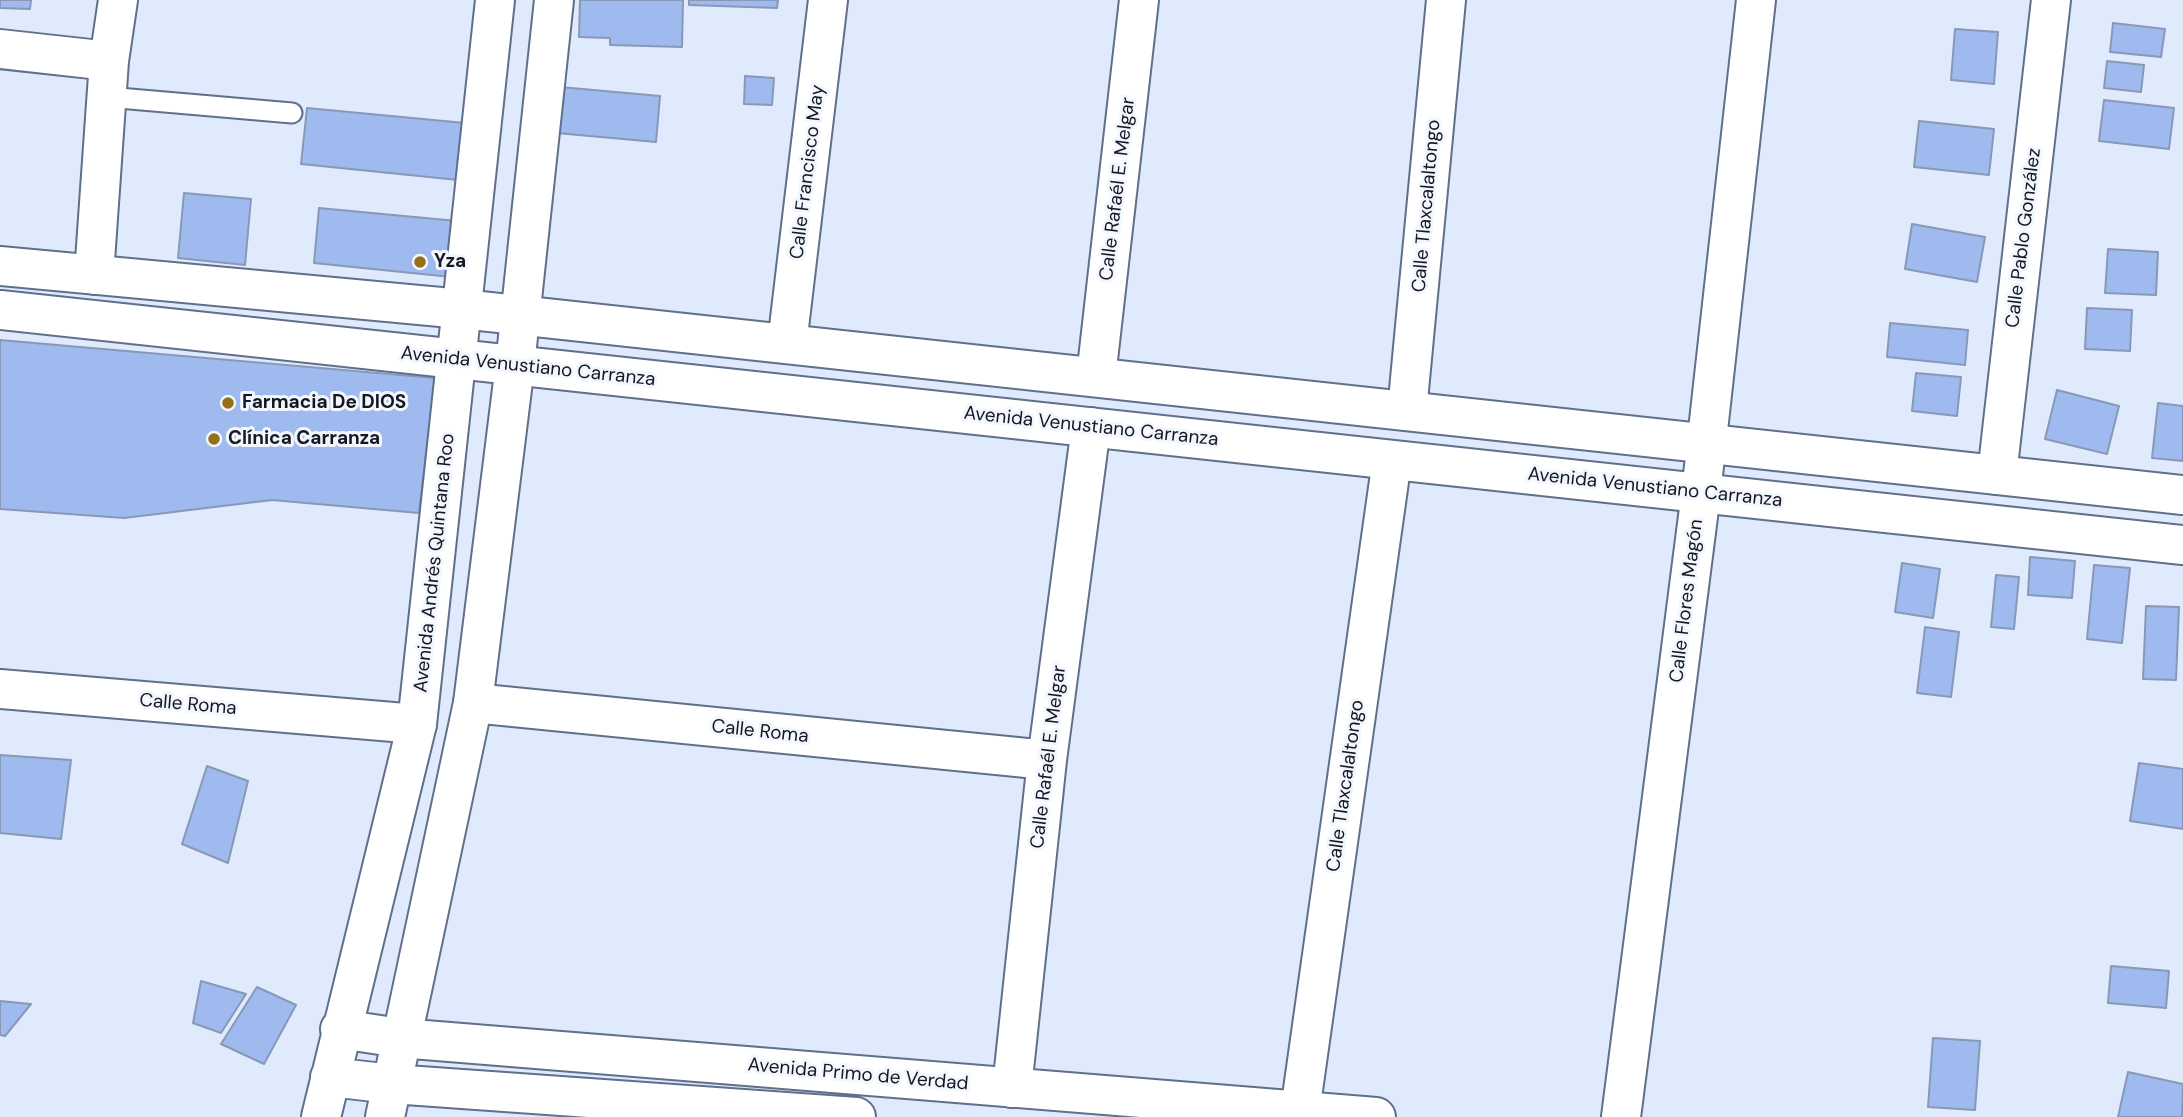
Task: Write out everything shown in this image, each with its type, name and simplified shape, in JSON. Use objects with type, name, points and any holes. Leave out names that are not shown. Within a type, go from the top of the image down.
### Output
[{"type":"street","points":[[94,275],[108,79],[118,0]]},
{"type":"street","name":"Avenida Andrés Quintana Roo","points":[[321,1117],[340,1029],[417,724],[495,0]]},
{"type":"street","points":[[388,1101],[474,703],[515,365],[554,0]]},
{"type":"street","name":"Calle Francisco May","points":[[787,344],[828,0]]},
{"type":"street","name":"Calle Rafaél E. Melgar","points":[[1096,377],[1139,0]]},
{"type":"street","name":"Calle Tlaxcalaltongo","points":[[1407,411],[1446,0]]},
{"type":"street","name":"Calle Flores Magón","points":[[1621,1117],[1701,493],[1756,0]]},
{"type":"street","name":"Calle Pablo González","points":[[1997,475],[2051,0]]},
{"type":"street","points":[[0,49],[108,79]]},
{"type":"street","points":[[0,266],[520,315],[2183,495]]},
{"type":"street","name":"Avenida Venustiano Carranza","points":[[0,310],[2183,545]]},
{"type":"street","name":"Calle Rafaél E. Melgar","points":[[1012,1088],[1047,760],[1091,427]]},
{"type":"street","name":"Calle Tlaxcalaltongo","points":[[1300,1111],[1392,460]]},
{"type":"street","name":"Calle Roma","points":[[0,689],[417,724]]},
{"type":"street","name":"Calle Roma","points":[[474,703],[1047,760]]},
{"type":"street","name":"Avenida Primo de Verdad","points":[[340,1029],[400,1038],[1376,1117]]},
{"type":"street","points":[[330,1077],[388,1101],[856,1117]]},
{"type":"lane","points":[[108,79],[292,113]]},
{"type":"building","points":[[0,0],[31,0],[30,9],[0,8]]},
{"type":"building","points":[[580,0],[683,0],[682,47],[610,45],[610,38],[579,37]]},
{"type":"building","points":[[689,0],[778,0],[777,8],[689,5]]},
{"type":"building","points":[[2113,23],[2165,29],[2161,57],[2110,52]]},
{"type":"building","points":[[1955,29],[1998,32],[1994,84],[1951,80]]},
{"type":"building","points":[[2107,61],[2144,65],[2141,92],[2104,88]]},
{"type":"building","points":[[745,76],[774,78],[772,105],[744,104]]},
{"type":"building","points":[[560,87],[660,96],[656,142],[556,133]]},
{"type":"building","points":[[2104,100],[2174,108],[2169,149],[2099,141]]},
{"type":"building","points":[[307,108],[465,123],[468,181],[301,164]]},
{"type":"building","points":[[1919,121],[1994,129],[1989,175],[1914,167]]},
{"type":"building","points":[[184,193],[251,199],[245,265],[178,258]]},
{"type":"building","points":[[319,208],[457,221],[451,277],[314,263]]},
{"type":"building","points":[[1912,224],[1985,237],[1977,282],[1905,269]]},
{"type":"building","points":[[2108,249],[2158,252],[2156,295],[2105,293]]},
{"type":"building","points":[[2087,308],[2132,310],[2130,351],[2085,349]]},
{"type":"building","points":[[1890,323],[1968,330],[1965,365],[1887,357]]},
{"type":"building","name":"Clínica Carranza","points":[[0,340],[435,378],[419,513],[272,500],[124,518],[0,509]]},
{"type":"building","points":[[1916,373],[1961,377],[1957,416],[1912,411]]},
{"type":"building","points":[[2057,390],[2119,406],[2107,454],[2045,439]]},
{"type":"building","points":[[2158,403],[2183,406],[2183,461],[2152,458]]},
{"type":"building","points":[[2030,557],[2075,561],[2072,598],[2028,595]]},
{"type":"building","points":[[1902,563],[1940,569],[1933,618],[1895,612]]},
{"type":"building","points":[[2094,565],[2130,568],[2122,643],[2087,639]]},
{"type":"building","points":[[1996,575],[2019,577],[2014,629],[1991,627]]},
{"type":"building","points":[[2146,606],[2179,607],[2176,680],[2143,679]]},
{"type":"building","points":[[1925,627],[1959,632],[1951,697],[1917,693]]},
{"type":"building","points":[[0,755],[71,760],[61,839],[0,833]]},
{"type":"building","points":[[2139,763],[2183,769],[2183,829],[2130,821]]},
{"type":"building","points":[[207,766],[248,781],[228,863],[182,844]]},
{"type":"building","points":[[2111,966],[2169,971],[2166,1008],[2108,1003]]},
{"type":"building","points":[[201,981],[246,994],[221,1033],[193,1023]]},
{"type":"building","points":[[257,987],[296,1005],[264,1064],[221,1044]]},
{"type":"building","points":[[0,1001],[31,1004],[5,1036],[0,1035]]},
{"type":"building","points":[[1933,1038],[1980,1041],[1975,1110],[1928,1107]]},
{"type":"building","points":[[2128,1072],[2183,1084],[2182,1117],[2118,1117]]},
{"type":"place","name":"Yza","points":[[420,262]]},
{"type":"place","name":"Farmacia De DIOS","points":[[228,403]]},
{"type":"place","name":"Clínica Carranza","points":[[214,439]]}]
